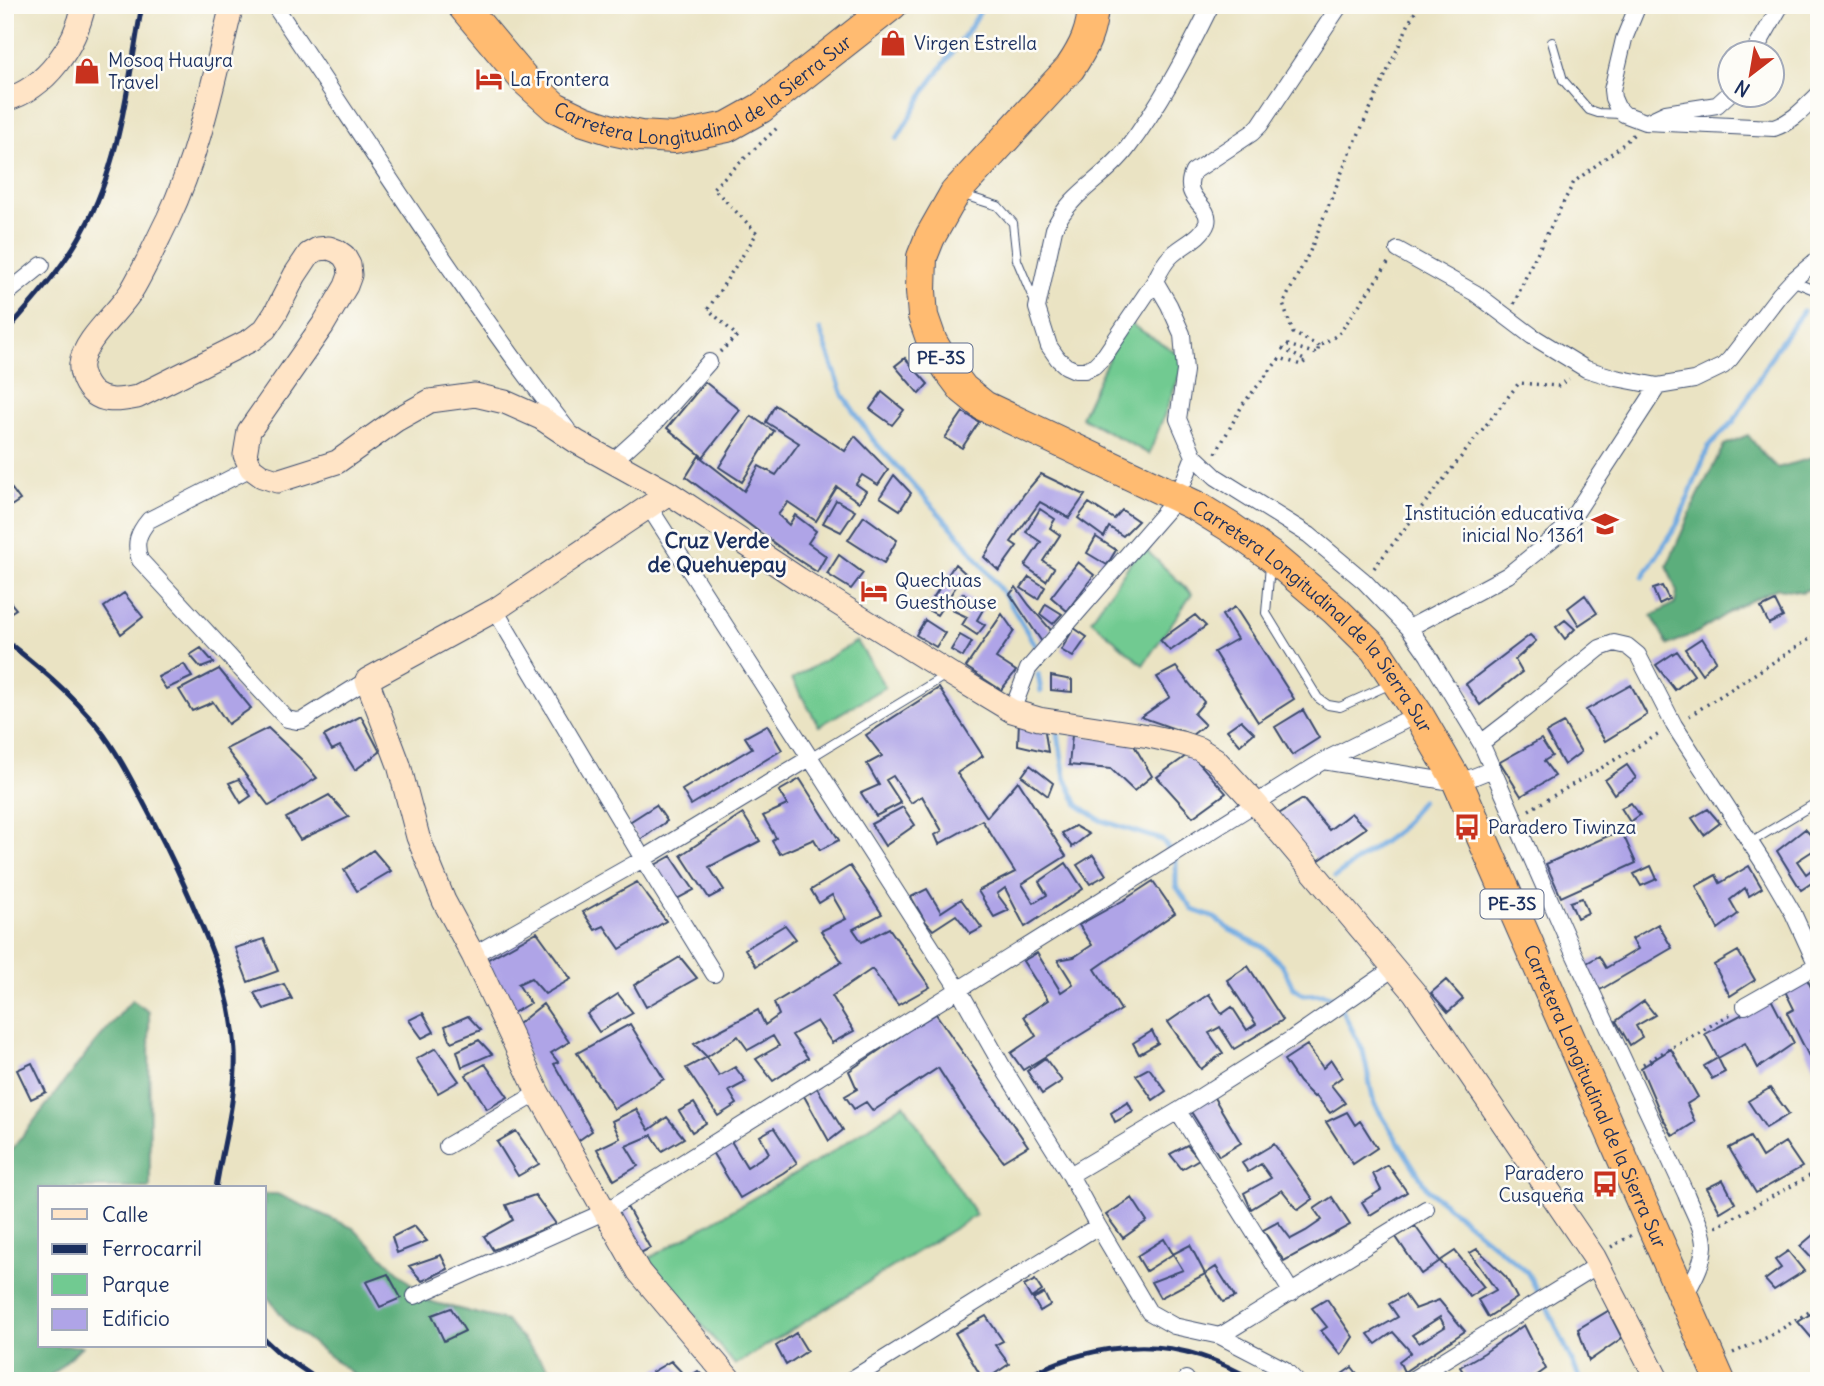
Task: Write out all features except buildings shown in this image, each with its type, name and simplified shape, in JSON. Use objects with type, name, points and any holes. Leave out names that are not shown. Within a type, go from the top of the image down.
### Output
[{"type":"highway","name":"Carretera Longitudinal de la Sierra Sur","points":[[462,5],[524,79],[555,107],[583,121],[612,130],[640,136],[674,138],[727,127],[761,108],[892,5]]},
{"type":"highway","name":"Carretera Longitudinal de la Sierra Sur","points":[[1093,5],[1085,47],[1070,68],[955,193],[930,237],[922,257],[920,291],[923,316],[932,342],[963,389],[984,406],[1196,506],[1230,527],[1271,556],[1335,610],[1375,649],[1418,714],[1458,783],[1716,1372]]},
{"type":"street","points":[[5,100],[43,80],[66,50],[80,22],[83,5]]},
{"type":"street","points":[[232,5],[198,142],[169,217],[131,293],[84,352],[80,366],[83,381],[90,393],[105,400],[119,401],[137,397],[251,340],[265,329],[309,254],[318,249],[329,248],[344,256],[350,275],[323,325],[249,431],[244,455],[251,468],[262,476],[277,481],[337,462],[396,420],[430,401],[475,395],[505,401],[541,418],[669,493],[799,579],[1012,711],[1039,719],[1181,743],[1199,749],[1215,759],[1414,992],[1596,1261],[1658,1381]]},
{"type":"street","points":[[274,5],[526,376],[578,442]]},
{"type":"street","points":[[1211,5],[1164,95],[1125,151],[1077,194],[1054,229],[1037,308],[1049,346],[1058,359],[1075,370],[1094,366],[1105,355],[1168,259],[1202,232],[1207,218],[1189,189],[1193,173],[1259,125],[1340,5]]},
{"type":"street","points":[[1637,5],[1624,39],[1612,90],[1617,107],[1624,114],[1645,122],[1774,128],[1795,118],[1819,94]]},
{"type":"street","points":[[1762,38],[1781,5]]},
{"type":"street","points":[[1645,122],[1660,114],[1716,105]]},
{"type":"street","points":[[1398,250],[1475,293],[1532,336],[1586,369],[1658,386],[1694,380],[1723,366],[1792,281],[1819,258]]},
{"type":"street","points":[[5,295],[42,265]]},
{"type":"street","points":[[1155,282],[1182,334],[1185,370],[1178,419],[1194,456],[1216,477],[1309,535],[1364,581],[1409,628],[1481,743],[1574,955],[1686,1194],[1702,1235],[1704,1247],[1699,1269],[1684,1298]]},
{"type":"street","points":[[612,462],[656,422],[709,362]]},
{"type":"street","points":[[1409,628],[1508,575],[1567,526],[1658,386]]},
{"type":"street","points":[[1012,711],[1028,669],[1177,498],[1194,456]]},
{"type":"street","points":[[251,468],[149,520],[137,539],[137,551],[140,560],[287,719],[292,721],[303,720],[367,680],[495,610],[669,493]]},
{"type":"street","points":[[649,507],[959,990],[1149,1312],[1174,1326],[1220,1336],[1284,1369],[1296,1381]]},
{"type":"street","points":[[495,610],[714,974]]},
{"type":"street","points":[[1481,743],[1600,648],[1614,643],[1627,646],[1638,655],[1674,725],[1793,913],[1818,967],[1745,1006]]},
{"type":"street","points":[[367,680],[399,765],[418,838],[444,901],[538,1093],[639,1272],[731,1381]]},
{"type":"street","points":[[415,1296],[604,1212],[1323,761],[1418,714]]},
{"type":"street","points":[[473,956],[643,859],[810,758]]},
{"type":"street","points":[[1323,761],[1458,783],[1493,769]]},
{"type":"street","points":[[1070,1175],[1178,1111],[1394,968]]},
{"type":"street","points":[[447,1146],[538,1093]]},
{"type":"street","points":[[1178,1111],[1292,1293]]},
{"type":"street","points":[[1220,1336],[1426,1209]]},
{"type":"street","points":[[849,1381],[1098,1226]]},
{"type":"street","points":[[1410,1381],[1554,1292],[1596,1261]]},
{"type":"lane","points":[[1552,42],[1563,80],[1589,110],[1624,114]]},
{"type":"lane","points":[[955,193],[998,206],[1013,223],[1017,260],[1037,308]]},
{"type":"lane","points":[[1792,281],[1819,292]]},
{"type":"lane","points":[[1271,556],[1266,613],[1318,698],[1328,705],[1340,707],[1397,681]]},
{"type":"lane","points":[[810,758],[949,673]]},
{"type":"lane","points":[[1749,843],[1819,801]]},
{"type":"path","points":[[1319,346],[1293,333],[1283,304],[1310,251],[1346,162],[1419,5]]},
{"type":"path","points":[[1508,318],[1531,265],[1574,182],[1620,147],[1645,122]]},
{"type":"path","points":[[709,362],[737,336],[708,309],[757,233],[713,188],[779,127]]},
{"type":"path","points":[[1207,468],[1243,404],[1280,358],[1301,365],[1306,361],[1283,348],[1288,345],[1317,355],[1319,346],[1339,334],[1398,250]]},
{"type":"path","points":[[1364,581],[1519,383],[1558,386],[1586,369]]},
{"type":"path","points":[[1515,818],[1674,725],[1819,633]]},
{"type":"path","points":[[1629,1072],[1745,1006]]},
{"type":"path","points":[[1724,1222],[1819,1171]]},
{"type":"path","points":[[1596,1261],[1652,1224]]},
{"type":"path","points":[[1716,1372],[1819,1306]]},
{"type":"green space","points":[[1126,321],[1186,359],[1149,454],[1081,417]]},
{"type":"green space","points":[[1748,435],[1777,468],[1819,456],[1819,585],[1802,592],[1778,588],[1737,607],[1698,632],[1668,645],[1652,616],[1675,603],[1677,592],[1667,566],[1724,445]]},
{"type":"green space","points":[[1142,546],[1192,594],[1143,665],[1091,620]]},
{"type":"green space","points":[[857,641],[885,687],[819,726],[792,679]]},
{"type":"green space","points":[[132,1000],[149,1012],[150,1186],[38,1186],[38,1348],[80,1348],[45,1381],[5,1381],[5,1155]]},
{"type":"green space","points":[[904,1104],[976,1215],[735,1365],[648,1259],[826,1156]]},
{"type":"green space","points":[[266,1194],[277,1194],[353,1228],[428,1301],[506,1321],[560,1381],[362,1381],[289,1325],[266,1295]]},
{"type":"waterway","points":[[897,139],[928,86],[984,5]]},
{"type":"waterway","points":[[1643,577],[1677,525],[1709,446],[1734,421],[1776,349],[1803,311]]},
{"type":"waterway","points":[[820,330],[843,395],[873,440],[963,540],[1006,597],[1035,645]]},
{"type":"waterway","points":[[1038,674],[1041,691]]},
{"type":"waterway","points":[[1058,734],[1065,777],[1078,805],[1100,820],[1162,840],[1176,859],[1176,886],[1193,910],[1215,918],[1230,930],[1262,946],[1282,965],[1293,987],[1304,995],[1324,994],[1336,998],[1363,1051],[1374,1103],[1428,1190],[1527,1272],[1549,1311],[1581,1381]]},
{"type":"waterway","points":[[1335,877],[1399,830],[1421,801]]},
{"type":"railway","points":[[5,333],[66,258],[96,205],[115,149],[142,5]]},
{"type":"railway","points":[[5,640],[77,703],[113,749],[171,858],[214,955],[228,1002],[235,1052],[232,1103],[216,1186]]},
{"type":"railway","points":[[266,1341],[320,1381]]},
{"type":"railway","points":[[1019,1381],[1040,1370],[1084,1354],[1131,1347],[1155,1347],[1201,1356],[1255,1381]]},
{"type":"place","name":"Virgen Estrella","points":[[893,43]]},
{"type":"place","name":"Mosoq Huayra Travel","points":[[87,71]]},
{"type":"place","name":"La Frontera","points":[[489,79]]},
{"type":"place","name":"Institución educativa inicial No. 1361","points":[[1605,524]]},
{"type":"place","name":"Quechuas Guesthouse","points":[[874,591]]},
{"type":"place","name":"Paradero Tiwinza","points":[[1467,827]]},
{"type":"place","name":"Paradero Cusqueña","points":[[1605,1184]]},
{"type":"district","name":"Cruz Verde de Quehuepay","points":[[717,553]]}]
